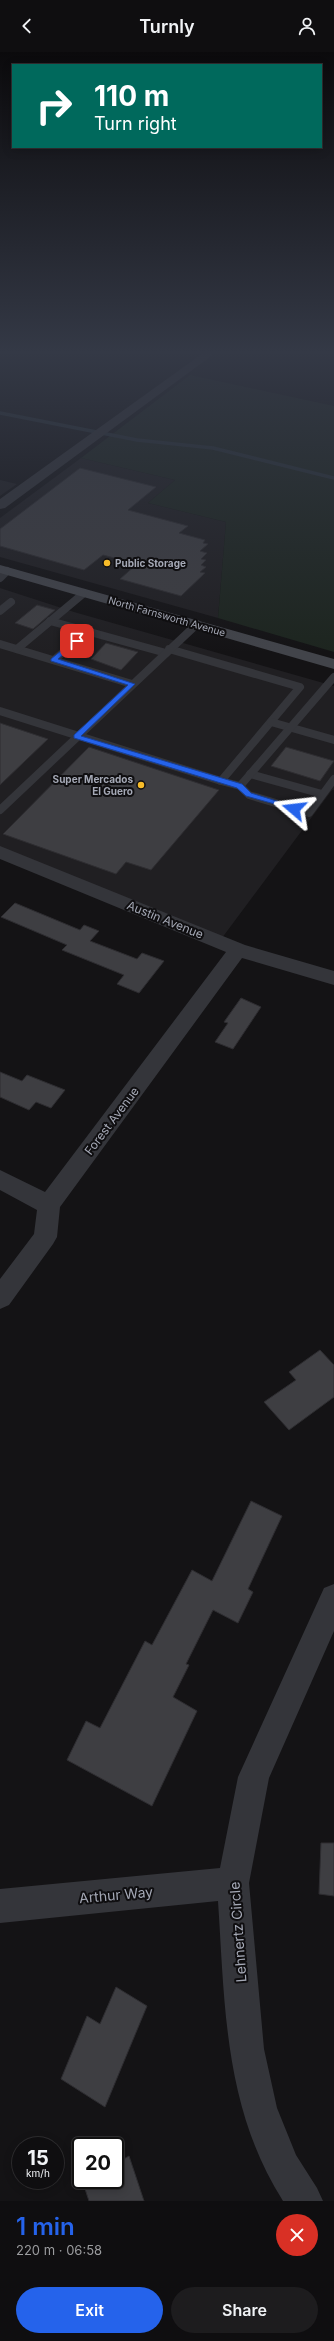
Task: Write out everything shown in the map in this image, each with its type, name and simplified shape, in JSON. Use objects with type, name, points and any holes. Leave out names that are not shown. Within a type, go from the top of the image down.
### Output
[{"type":"main road","name":"North Farnsworth Avenue","points":[[2,573],[84,593],[334,664]]},
{"type":"street","points":[[0,505],[13,489],[70,451]]},
{"type":"street","name":"Austin Avenue","points":[[0,852],[238,950],[334,978]]},
{"type":"street","name":"Forest Avenue","points":[[0,1298],[45,1237],[49,1206],[238,950]]},
{"type":"street","points":[[0,1179],[49,1206]]},
{"type":"street","name":"Lehnertz Circle","points":[[304,2201],[283,2168],[258,2100],[246,2049],[233,1883],[254,1777],[334,1598]]},
{"type":"street","name":"Arthur Way","points":[[0,1906],[233,1883]]},
{"type":"lane","points":[[17,649],[84,593]]},
{"type":"lane","points":[[0,611],[11,602]]},
{"type":"lane","points":[[50,621],[300,687],[221,781]]},
{"type":"lane","points":[[0,810],[197,624]]},
{"type":"lane","points":[[54,660],[88,632]]},
{"type":"lane","points":[[0,644],[132,684]]},
{"type":"lane","points":[[240,786],[334,677]]},
{"type":"lane","points":[[0,711],[77,737],[240,786],[249,795],[309,813],[334,779]]},
{"type":"lane","points":[[271,722],[334,740]]},
{"type":"lane","points":[[250,774],[322,794]]},
{"type":"shaded area","points":[[90,451],[334,451],[334,652],[218,618],[226,522],[148,503],[175,480],[81,458]]},
{"type":"shaded area","points":[[81,458],[175,480],[148,503],[226,522],[218,618],[0,557],[0,518]]},
{"type":"shaded area","points":[[0,480],[17,484],[0,496]]},
{"type":"shaded area","points":[[0,588],[74,612],[334,686],[334,790],[332,790],[219,942],[0,848]]},
{"type":"building","points":[[80,468],[156,487],[128,510],[188,526],[179,533],[205,540],[203,543],[208,544],[200,551],[207,553],[201,559],[206,560],[201,565],[206,567],[200,572],[205,573],[181,596],[120,579],[137,564],[103,555],[84,570],[0,546],[0,529]]},
{"type":"building","points":[[37,605],[55,610],[33,629],[15,623]]},
{"type":"building","points":[[106,643],[138,652],[121,670],[91,659]]},
{"type":"building","points":[[0,723],[48,739],[0,785]]},
{"type":"building","points":[[89,747],[219,790],[151,870],[126,862],[116,874],[3,834]]},
{"type":"building","points":[[286,747],[334,761],[320,781],[271,766]]},
{"type":"building","points":[[15,903],[80,930],[84,925],[99,931],[90,941],[137,959],[142,953],[164,961],[139,993],[117,984],[124,975],[62,950],[67,945],[1,917]]},
{"type":"building","points":[[241,998],[261,1007],[233,1049],[215,1042],[228,1023],[224,1022]]},
{"type":"building","points":[[0,1072],[22,1081],[27,1075],[65,1090],[51,1108],[36,1102],[29,1110],[0,1097]]},
{"type":"building","points":[[320,1350],[334,1365],[334,1397],[289,1430],[264,1402],[296,1380],[289,1372]]},
{"type":"building","points":[[251,1501],[282,1516],[248,1589],[253,1592],[238,1623],[213,1610],[186,1664],[189,1665],[173,1697],[197,1711],[152,1806],[67,1760],[86,1721],[100,1728],[145,1641],[152,1645],[192,1570],[212,1581]]},
{"type":"building","points":[[321,1843],[334,1843],[334,1896],[319,1894]]},
{"type":"building","points":[[116,1987],[147,2006],[105,2107],[61,2079],[87,2016],[100,2024]]},
{"type":"building","points":[[129,2156],[144,2201],[89,2201],[85,2189],[124,2189],[124,2159]]},
{"type":"waterway","points":[[226,451],[334,478]]},
{"type":"place","name":"Public Storage","points":[[107,563]]},
{"type":"place","name":"Super Mercados El Guero","points":[[141,785]]},
{"type":"route","points":[[77,641],[54,660],[132,684],[77,737],[240,786],[242,790],[249,795],[294,809]]}]
